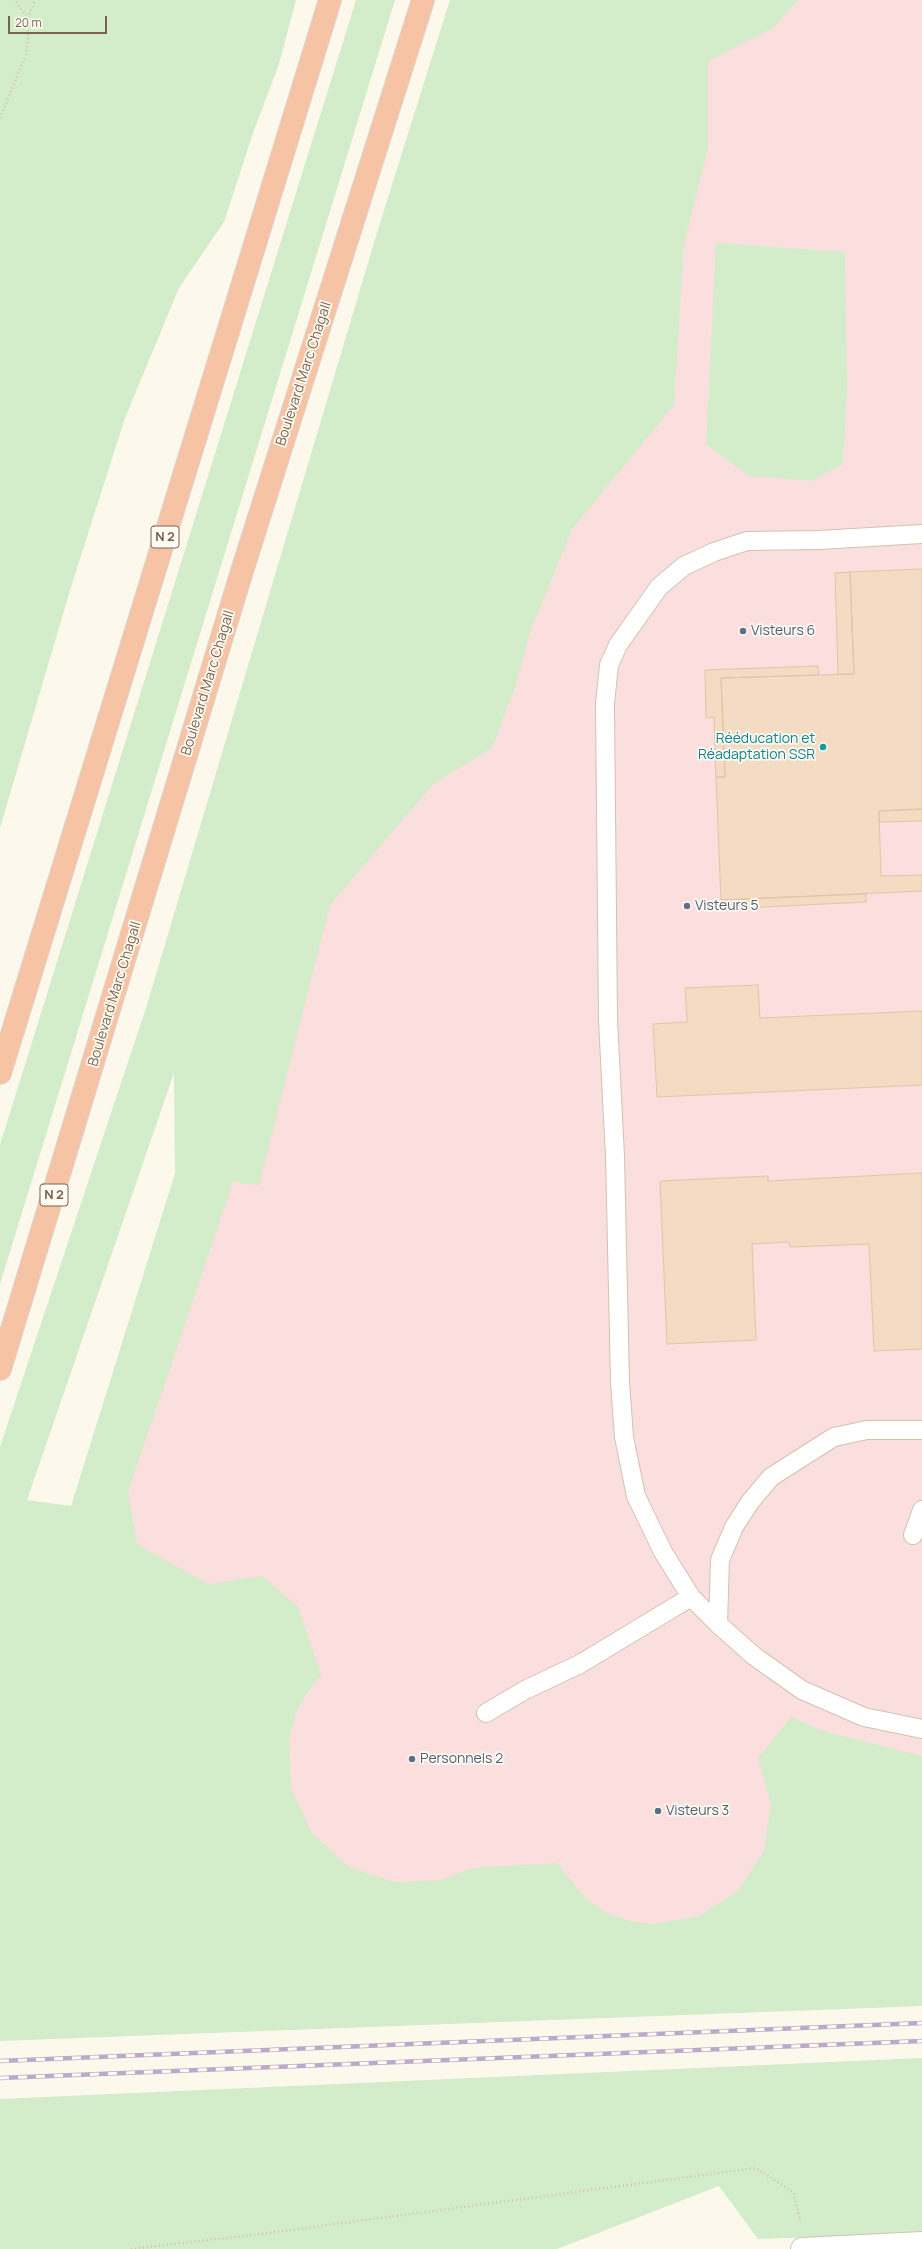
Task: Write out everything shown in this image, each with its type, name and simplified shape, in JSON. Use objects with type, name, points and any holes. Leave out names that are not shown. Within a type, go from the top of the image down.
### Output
[{"type":"highway","name":"N 2","points":[[0,1073],[330,0]]},
{"type":"highway","name":"Boulevard Marc Chagall","points":[[0,1369],[242,571],[423,0]]},
{"type":"street","points":[[802,2249],[922,2243]]},
{"type":"lane","points":[[922,534],[747,541],[714,552],[684,566],[659,587],[618,645],[609,665],[605,704],[608,1020],[624,1437],[636,1496],[663,1552],[691,1597],[718,1624],[754,1656],[802,1690],[864,1716],[922,1729]]},
{"type":"lane","points":[[718,1624],[720,1560],[734,1527],[750,1502],[771,1477],[834,1436],[867,1430],[922,1430]]},
{"type":"lane","points":[[913,1535],[922,1510]]},
{"type":"lane","points":[[486,1713],[525,1690],[580,1664],[691,1597]]},
{"type":"path","points":[[15,0],[28,19]]},
{"type":"path","points":[[0,118],[26,55],[28,19],[35,0]]},
{"type":"path","points":[[132,2249],[268,2233],[756,2168],[794,2193],[806,2249]]},
{"type":"shaded area","points":[[559,0],[922,0],[922,1975],[597,1985],[0,1747]]},
{"type":"green space","points":[[0,0],[296,0],[279,64],[253,133],[224,222],[179,288],[125,418],[71,587],[0,828]]},
{"type":"green space","points":[[356,0],[395,0],[0,1284],[0,1145]]},
{"type":"green space","points":[[450,0],[798,0],[773,28],[708,61],[708,148],[684,244],[674,405],[572,529],[530,632],[516,685],[492,748],[434,783],[330,905],[259,1185],[233,1182],[128,1492],[137,1544],[208,1584],[262,1576],[298,1607],[321,1675],[306,1694],[295,1716],[289,1740],[291,1788],[312,1833],[347,1866],[393,1882],[441,1880],[472,1868],[557,1863],[587,1900],[607,1913],[629,1921],[653,1924],[699,1916],[739,1890],[764,1850],[771,1804],[758,1758],[791,1717],[823,1731],[922,1756],[922,2006],[0,2041],[0,1447],[146,1008],[379,226]],"holes":[[[174,1073],[175,1173],[71,1506],[27,1500]]]},
{"type":"green space","points":[[716,243],[845,252],[847,388],[843,464],[812,481],[749,476],[706,444]]},
{"type":"green space","points":[[922,2058],[922,2233],[758,2239],[719,2186],[557,2249],[0,2249],[0,2099]]},
{"type":"building","name":"Rééducation et Réadaptation SSR","points":[[922,569],[922,809],[879,811],[881,876],[922,875],[922,891],[721,900],[716,777],[725,777],[721,678],[854,674],[850,572]]},
{"type":"building","points":[[850,572],[854,674],[838,674],[835,573]]},
{"type":"building","points":[[818,666],[819,675],[721,678],[725,777],[716,777],[714,717],[706,718],[705,670]]},
{"type":"building","points":[[922,809],[922,821],[879,822],[879,811]]},
{"type":"building","points":[[866,894],[866,902],[721,909],[721,900]]},
{"type":"building","points":[[758,985],[760,1018],[922,1011],[922,1085],[657,1097],[653,1024],[687,1022],[685,988]]},
{"type":"building","points":[[922,1173],[922,1349],[874,1351],[869,1244],[790,1247],[789,1242],[752,1244],[756,1340],[667,1344],[660,1181],[768,1176],[768,1181]]},
{"type":"railway","points":[[0,2061],[922,2023]]},
{"type":"railway","points":[[0,2078],[922,2041]]},
{"type":"place","name":"Visteurs 6","points":[[743,631]]},
{"type":"place","name":"Rééducation et Réadaptation SSR","points":[[823,747]]},
{"type":"place","name":"Visteurs 5","points":[[687,906]]},
{"type":"place","name":"Personnels 2","points":[[412,1759]]},
{"type":"place","name":"Visteurs 3","points":[[658,1811]]}]
